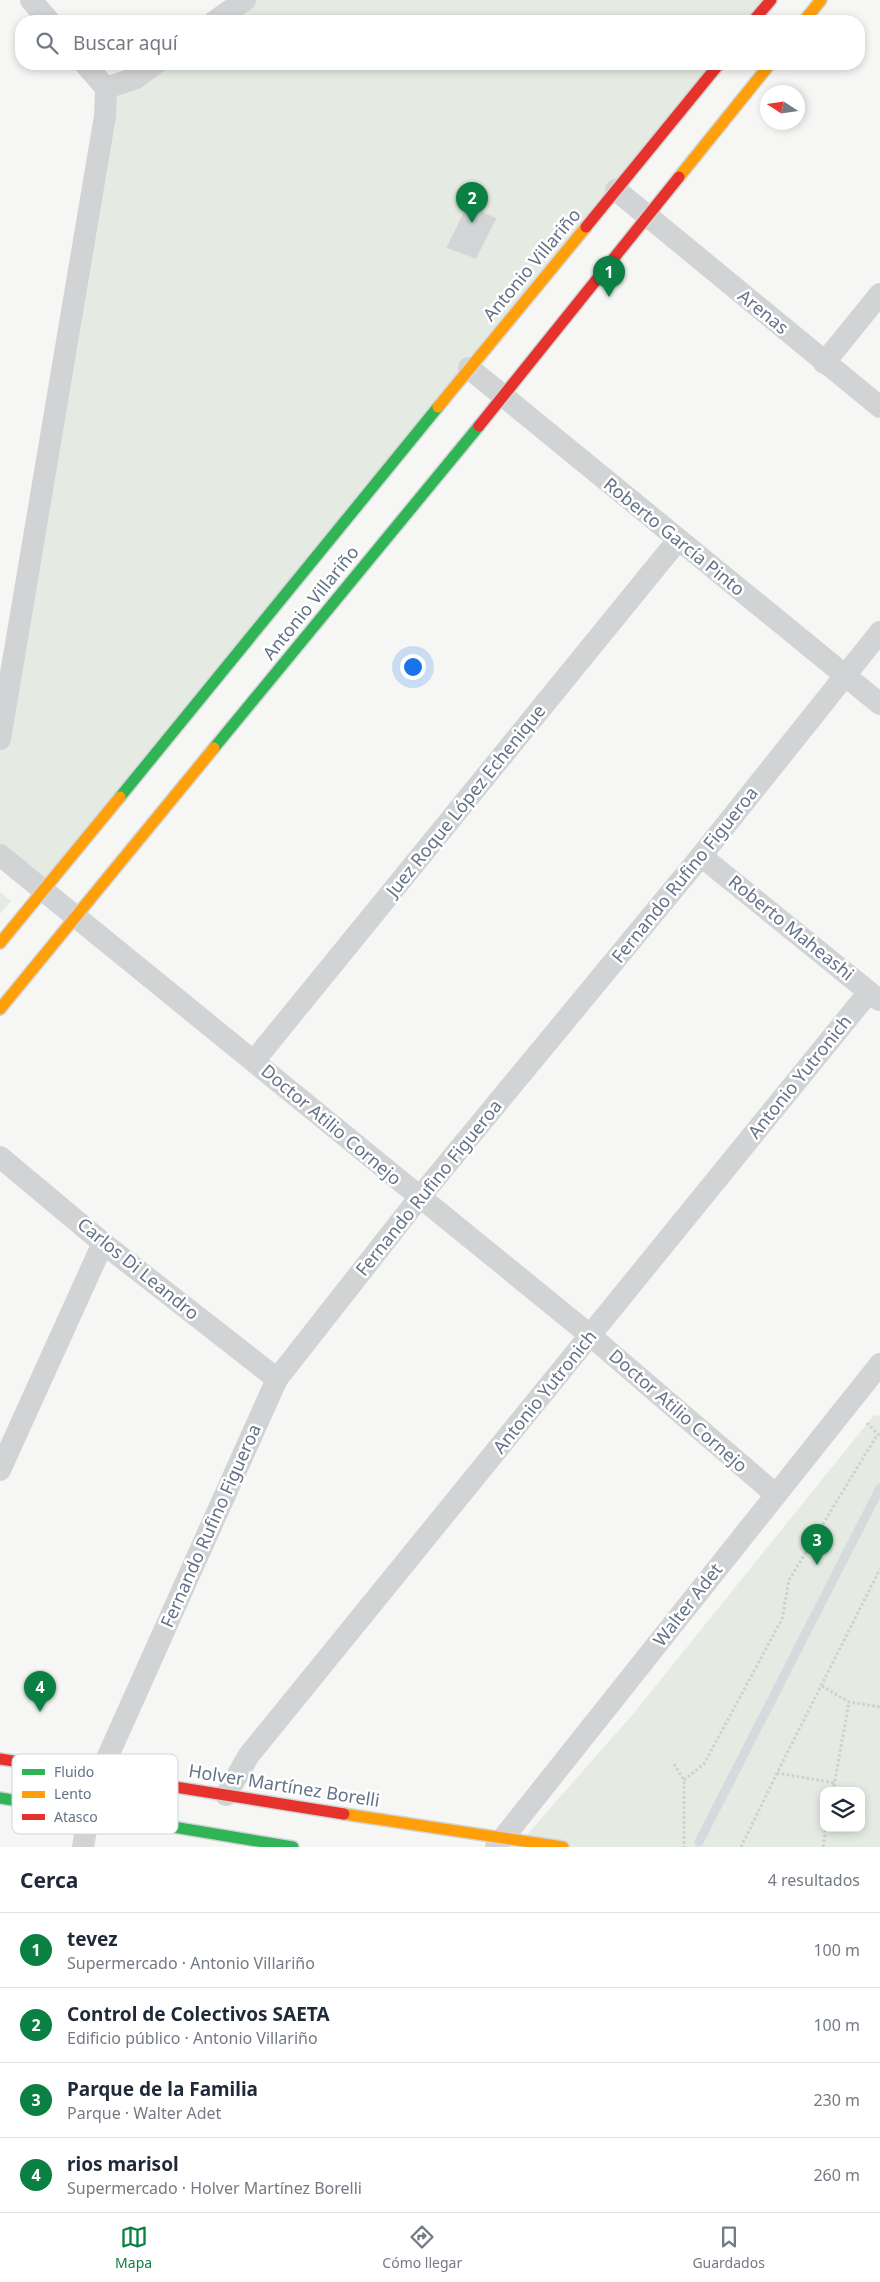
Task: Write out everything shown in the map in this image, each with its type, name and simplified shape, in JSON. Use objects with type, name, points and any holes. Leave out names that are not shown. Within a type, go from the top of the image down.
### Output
[{"type":"street","points":[[31,0],[44,15]]},
{"type":"street","points":[[224,15],[245,0]]},
{"type":"street","points":[[758,15],[771,0]]},
{"type":"street","points":[[809,15],[821,0]]},
{"type":"street","points":[[0,739],[105,116],[106,88],[90,70]]},
{"type":"street","points":[[106,88],[136,78],[147,70]]},
{"type":"street","name":"Antonio Villariño","points":[[0,943],[714,70]]},
{"type":"street","name":"Antonio Villariño","points":[[0,1009],[503,396],[765,70]]},
{"type":"street","name":"Arenas","points":[[616,190],[880,407]]},
{"type":"street","points":[[824,362],[880,294]]},
{"type":"street","name":"Roberto García Pinto","points":[[469,368],[880,704]]},
{"type":"street","name":"Juez Roque López Echenique","points":[[254,1061],[678,540]]},
{"type":"street","name":"Fernando Rufino Figueroa","points":[[109,1754],[277,1379],[419,1198],[701,856],[880,632]]},
{"type":"street","name":"Doctor Atilio Cornejo","points":[[0,856],[591,1336],[775,1494]]},
{"type":"street","name":"Roberto Maheashi","points":[[701,856],[874,996]]},
{"type":"street","name":"Antonio Yutronich","points":[[226,1795],[248,1755],[591,1336],[874,996]]},
{"type":"street","name":"Carlos Di Leandro","points":[[0,1157],[104,1243],[277,1379]]},
{"type":"street","points":[[0,1470],[104,1243]]},
{"type":"street","name":"Walter Adet","points":[[500,1842],[880,1364]]},
{"type":"street","name":"Holver Martínez Borelli","points":[[178,1788],[500,1842],[563,1847]]},
{"type":"street","points":[[178,1827],[293,1847]]},
{"type":"street","name":"Fernando Rufino Figueroa","points":[[83,1847],[85,1834]]},
{"type":"path","points":[[684,1780],[704,1764],[782,1620],[789,1580],[879,1436]]},
{"type":"path","points":[[741,1847],[880,1569]]},
{"type":"path","points":[[822,1686],[848,1702],[880,1707]]},
{"type":"path","points":[[834,1787],[848,1702]]},
{"type":"path","points":[[674,1764],[684,1780],[682,1838],[684,1847]]},
{"type":"path","points":[[777,1773],[835,1783]]},
{"type":"path","points":[[823,1847],[825,1832]]},
{"type":"shaded area","points":[[234,0],[770,0],[758,15],[212,15]]},
{"type":"shaded area","points":[[133,70],[713,70],[43,890],[0,856],[0,738],[106,88]]},
{"type":"shaded area","points":[[0,892],[11,901],[0,914]]},
{"type":"shaded area","points":[[874,1415],[880,1416],[880,1847],[516,1847],[633,1714]]},
{"type":"building","points":[[467,205],[497,218],[476,259],[446,248]]},
{"type":"waterway","points":[[699,1842],[880,1488]]},
{"type":"traffic: fast","points":[[120,797],[438,407]]},
{"type":"traffic: fast","points":[[214,748],[479,426]]},
{"type":"traffic: fast","points":[[0,1798],[12,1800]]},
{"type":"traffic: fast","points":[[178,1828],[293,1847]]},
{"type":"traffic: slow","points":[[809,15],[821,0]]},
{"type":"traffic: slow","points":[[679,177],[765,70]]},
{"type":"traffic: slow","points":[[438,407],[586,227]]},
{"type":"traffic: slow","points":[[0,1009],[214,748]]},
{"type":"traffic: slow","points":[[0,943],[120,797]]},
{"type":"traffic: slow","points":[[344,1814],[563,1847]]},
{"type":"traffic: jam","points":[[758,15],[771,0]]},
{"type":"traffic: jam","points":[[586,227],[714,70]]},
{"type":"traffic: jam","points":[[479,426],[679,177]]},
{"type":"traffic: jam","points":[[0,1759],[12,1761]]},
{"type":"traffic: jam","points":[[178,1787],[344,1814]]},
{"type":"place","name":"Control de Colectivos SAETA","points":[[472,223]]},
{"type":"place","name":"tevez","points":[[609,297]]},
{"type":"place","name":"Parque de la Familia","points":[[817,1565]]},
{"type":"place","name":"rios marisol","points":[[40,1712]]}]
